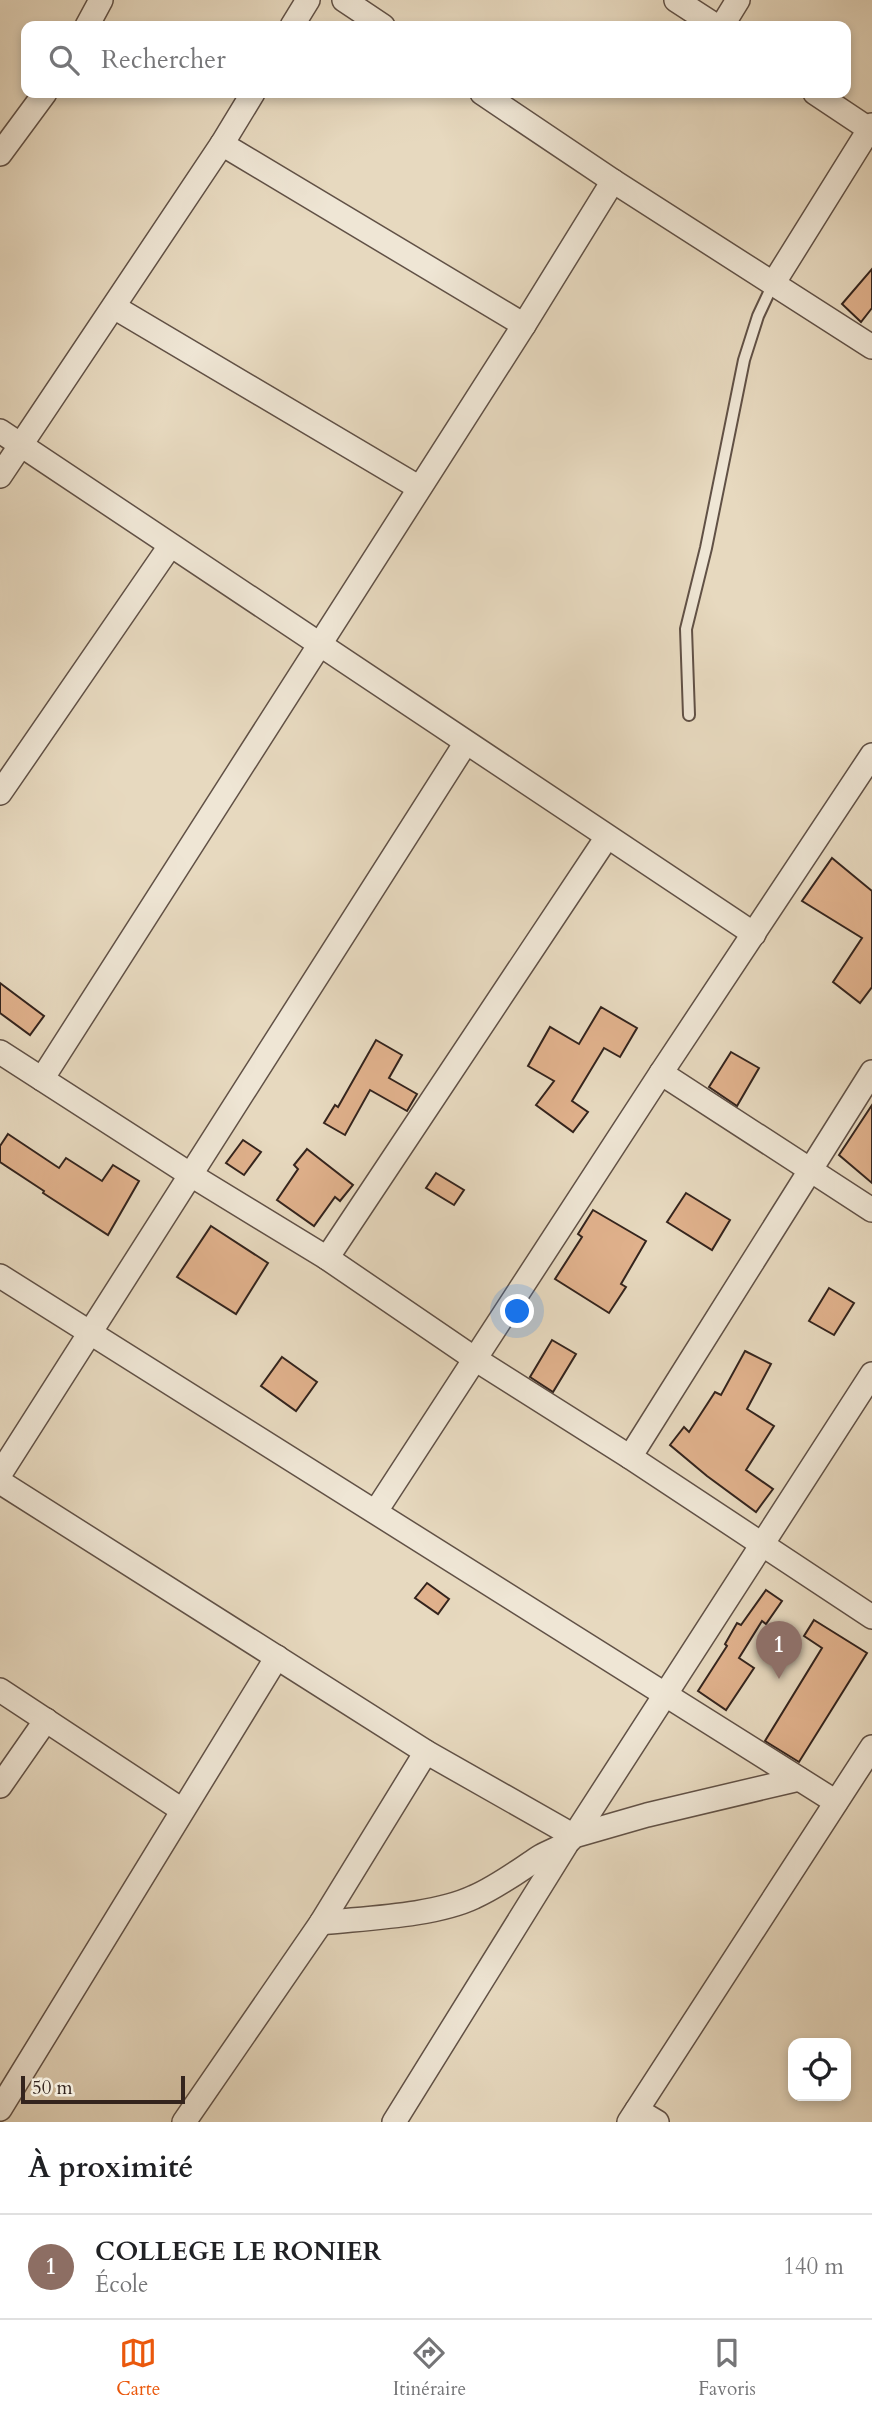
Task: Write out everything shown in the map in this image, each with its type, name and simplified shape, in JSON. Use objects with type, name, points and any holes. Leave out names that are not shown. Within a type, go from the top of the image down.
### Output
[{"type":"street","points":[[90,21],[101,0]]},
{"type":"street","points":[[295,21],[308,0]]},
{"type":"street","points":[[344,0],[376,21]]},
{"type":"street","points":[[676,0],[708,21]]},
{"type":"street","points":[[725,21],[738,0]]},
{"type":"street","points":[[0,154],[42,98]]},
{"type":"street","points":[[0,476],[250,98]]},
{"type":"street","points":[[489,98],[613,181],[872,347]]},
{"type":"street","points":[[773,284],[871,128],[823,98]]},
{"type":"street","points":[[222,144],[524,325]]},
{"type":"street","points":[[42,1079],[524,325],[613,181]]},
{"type":"street","points":[[114,307],[418,487]]},
{"type":"street","points":[[0,431],[754,934]]},
{"type":"street","points":[[0,793],[170,546]]},
{"type":"street","points":[[0,1474],[466,744]]},
{"type":"street","points":[[376,1511],[872,755]]},
{"type":"street","points":[[327,1258],[607,837]]},
{"type":"street","points":[[0,1052],[191,1175],[327,1258],[475,1359],[630,1457],[872,1617]]},
{"type":"street","points":[[630,1457],[809,1168],[872,1072]]},
{"type":"street","points":[[661,1073],[872,1210]]},
{"type":"street","points":[[0,1276],[836,1802]]},
{"type":"street","points":[[394,2122],[570,1840],[872,1374]]},
{"type":"street","points":[[0,1482],[570,1840]]},
{"type":"street","points":[[0,2109],[277,1657]]},
{"type":"street","points":[[0,1690],[182,1810]]},
{"type":"street","points":[[0,1786],[46,1720]]},
{"type":"street","points":[[657,2122],[633,2116],[872,1747]]},
{"type":"street","points":[[184,2122],[321,1923],[426,1752]]},
{"type":"street","points":[[321,1923],[422,1912],[471,1899],[570,1840],[647,1815],[799,1779]]},
{"type":"lane","points":[[689,715],[686,629],[712,522],[744,360],[758,316],[773,284]]},
{"type":"building","points":[[872,269],[872,308],[861,322],[842,304]]},
{"type":"building","points":[[832,858],[872,891],[872,987],[860,1003],[833,982],[862,938],[802,901]]},
{"type":"building","points":[[0,983],[44,1016],[30,1035],[0,1013]]},
{"type":"building","points":[[601,1007],[637,1028],[620,1057],[604,1048],[572,1101],[588,1112],[573,1132],[536,1105],[554,1081],[528,1066],[550,1027],[579,1044]]},
{"type":"building","points":[[376,1040],[402,1055],[389,1078],[417,1094],[407,1111],[370,1090],[345,1135],[324,1123],[335,1105],[338,1107]]},
{"type":"building","points":[[731,1052],[759,1068],[737,1106],[709,1087]]},
{"type":"building","points":[[872,1105],[872,1183],[839,1155]]},
{"type":"building","points":[[8,1134],[59,1168],[66,1158],[102,1181],[113,1165],[139,1181],[108,1235],[0,1162],[0,1146]]},
{"type":"building","points":[[243,1140],[261,1152],[244,1175],[226,1163]]},
{"type":"building","points":[[307,1149],[353,1185],[340,1201],[335,1197],[314,1226],[277,1200],[298,1169],[294,1165]]},
{"type":"building","points":[[436,1173],[464,1190],[454,1205],[426,1188]]},
{"type":"building","points":[[686,1193],[730,1220],[712,1250],[667,1222]]},
{"type":"building","points":[[593,1210],[646,1241],[621,1284],[626,1287],[609,1313],[555,1279],[582,1237],[578,1234]]},
{"type":"building","points":[[211,1226],[268,1263],[236,1314],[177,1277]]},
{"type":"building","points":[[829,1288],[854,1303],[834,1335],[809,1321]]},
{"type":"building","points":[[552,1340],[576,1354],[553,1392],[530,1377]]},
{"type":"building","points":[[745,1351],[771,1364],[747,1409],[774,1426],[746,1470],[773,1489],[756,1512],[670,1445],[684,1427],[689,1432],[715,1392],[721,1395]]},
{"type":"building","points":[[282,1357],[317,1382],[296,1411],[261,1386]]},
{"type":"building","points":[[427,1583],[449,1599],[438,1614],[415,1598]]},
{"type":"building","points":[[766,1590],[782,1601],[766,1624],[762,1621],[739,1658],[754,1668],[726,1710],[698,1691],[727,1646],[725,1644],[737,1623],[741,1625]]},
{"type":"building","points":[[814,1620],[867,1653],[799,1762],[765,1741],[822,1648],[804,1636]]},
{"type":"place","name":"COLLEGE LE RONIER","points":[[779,1679]]}]
